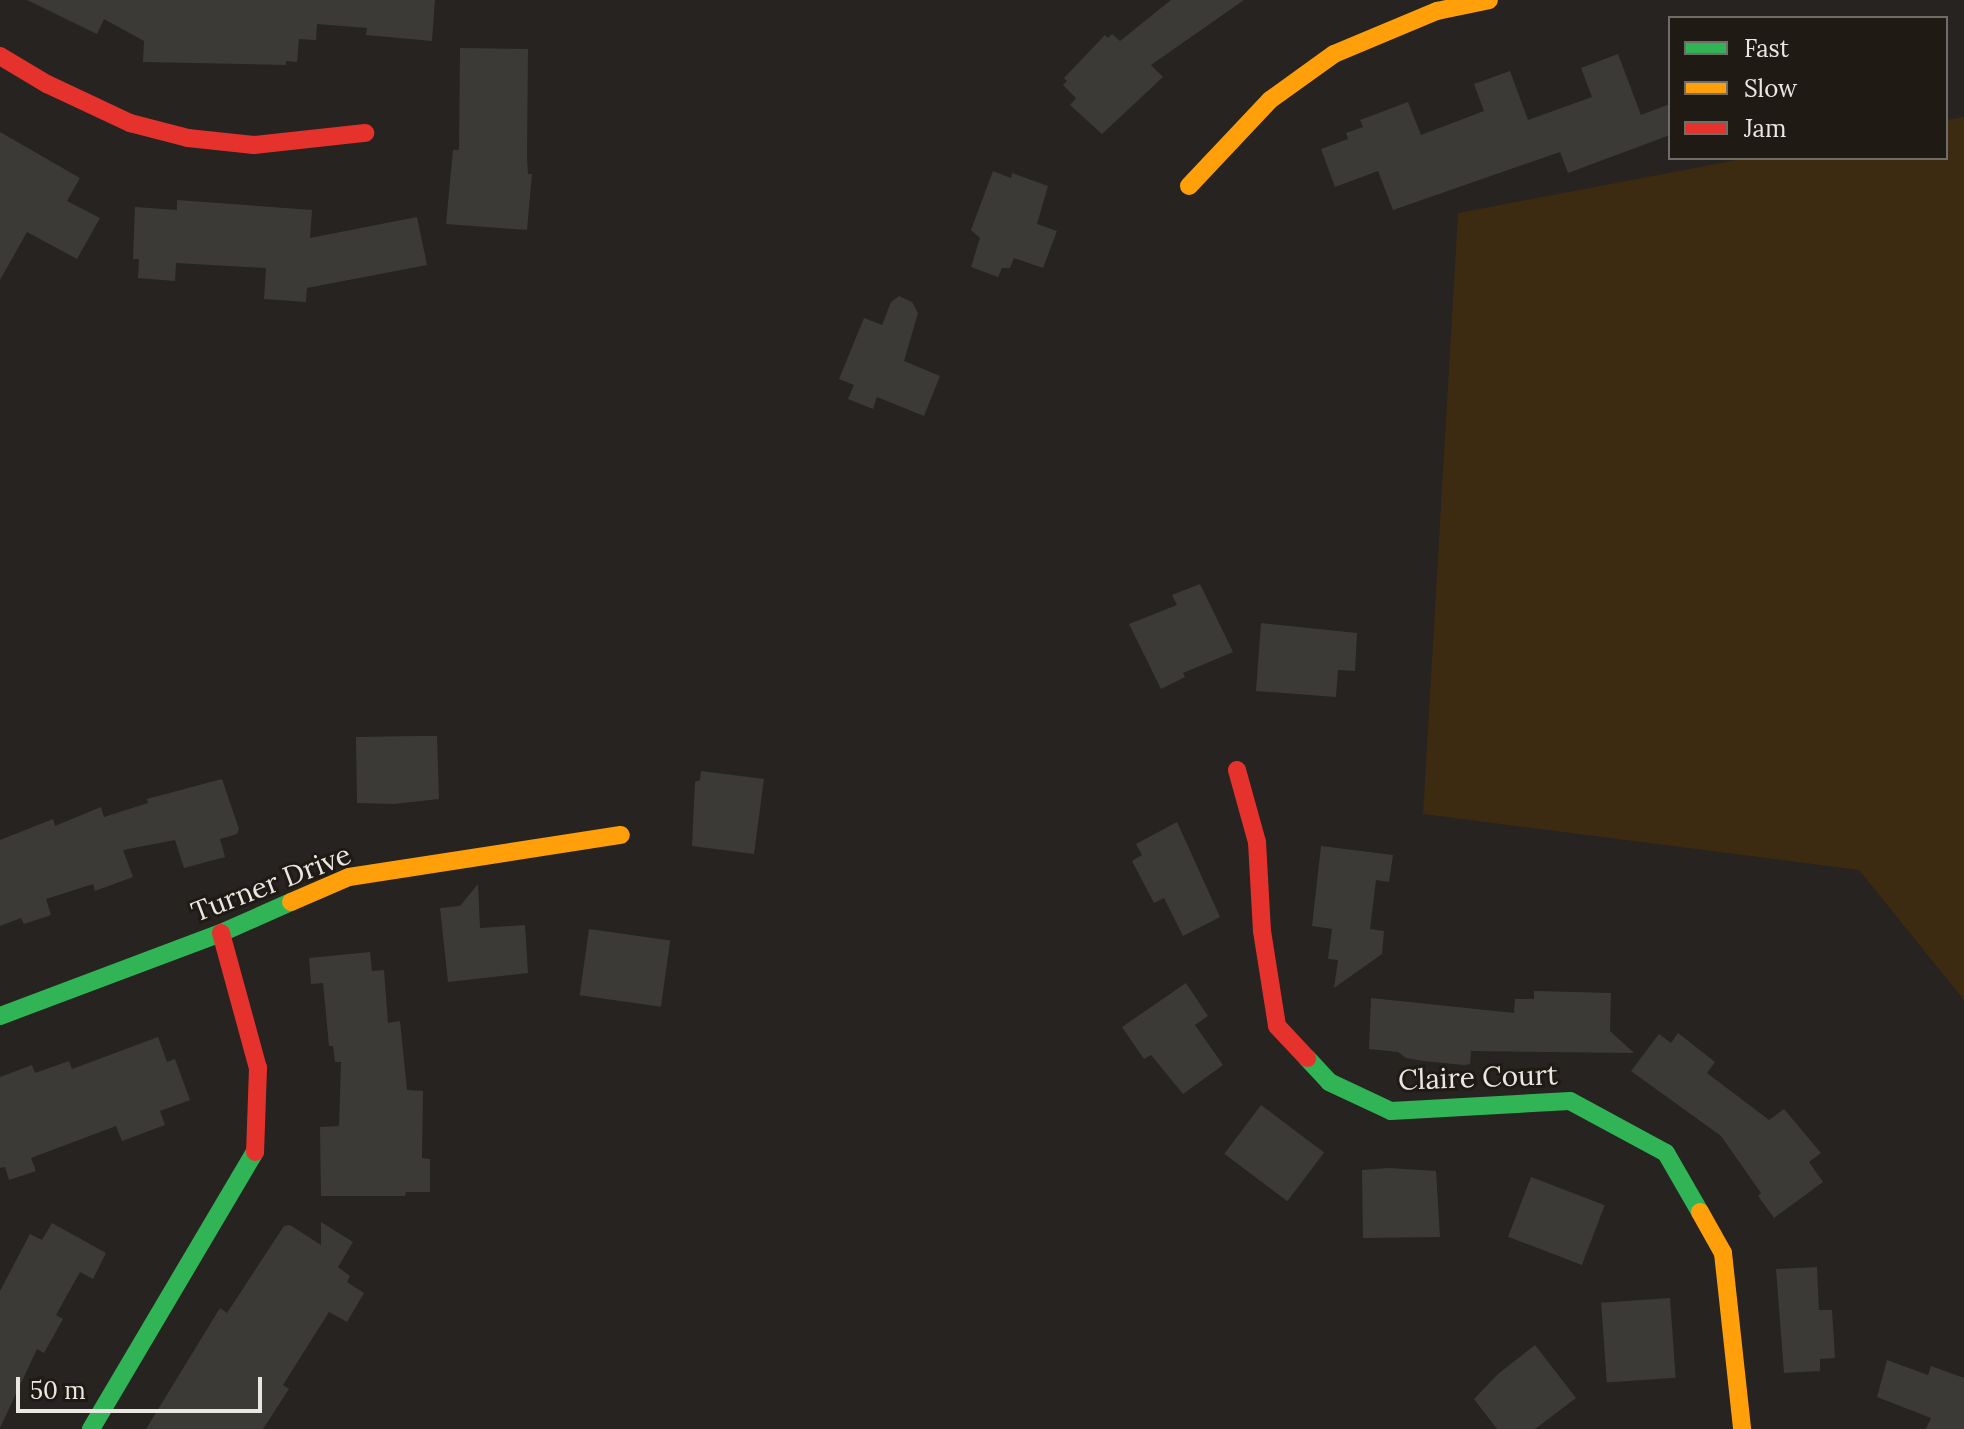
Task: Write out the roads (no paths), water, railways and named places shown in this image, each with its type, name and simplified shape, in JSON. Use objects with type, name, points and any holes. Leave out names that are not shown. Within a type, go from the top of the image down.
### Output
[{"type":"street","points":[[1189,186],[1270,100],[1334,54],[1437,11],[1489,0]]},
{"type":"street","points":[[0,56],[47,84],[130,123],[188,138],[254,145],[365,133]]},
{"type":"street","name":"Claire Court","points":[[1237,770],[1257,842],[1262,931],[1277,1026],[1329,1082],[1391,1111],[1570,1101],[1666,1153],[1723,1253],[1742,1429]]},
{"type":"street","name":"Turner Drive","points":[[0,1016],[221,933],[349,877],[621,835]]},
{"type":"street","points":[[91,1429],[207,1229],[258,1148],[258,1068],[221,933]]}]
